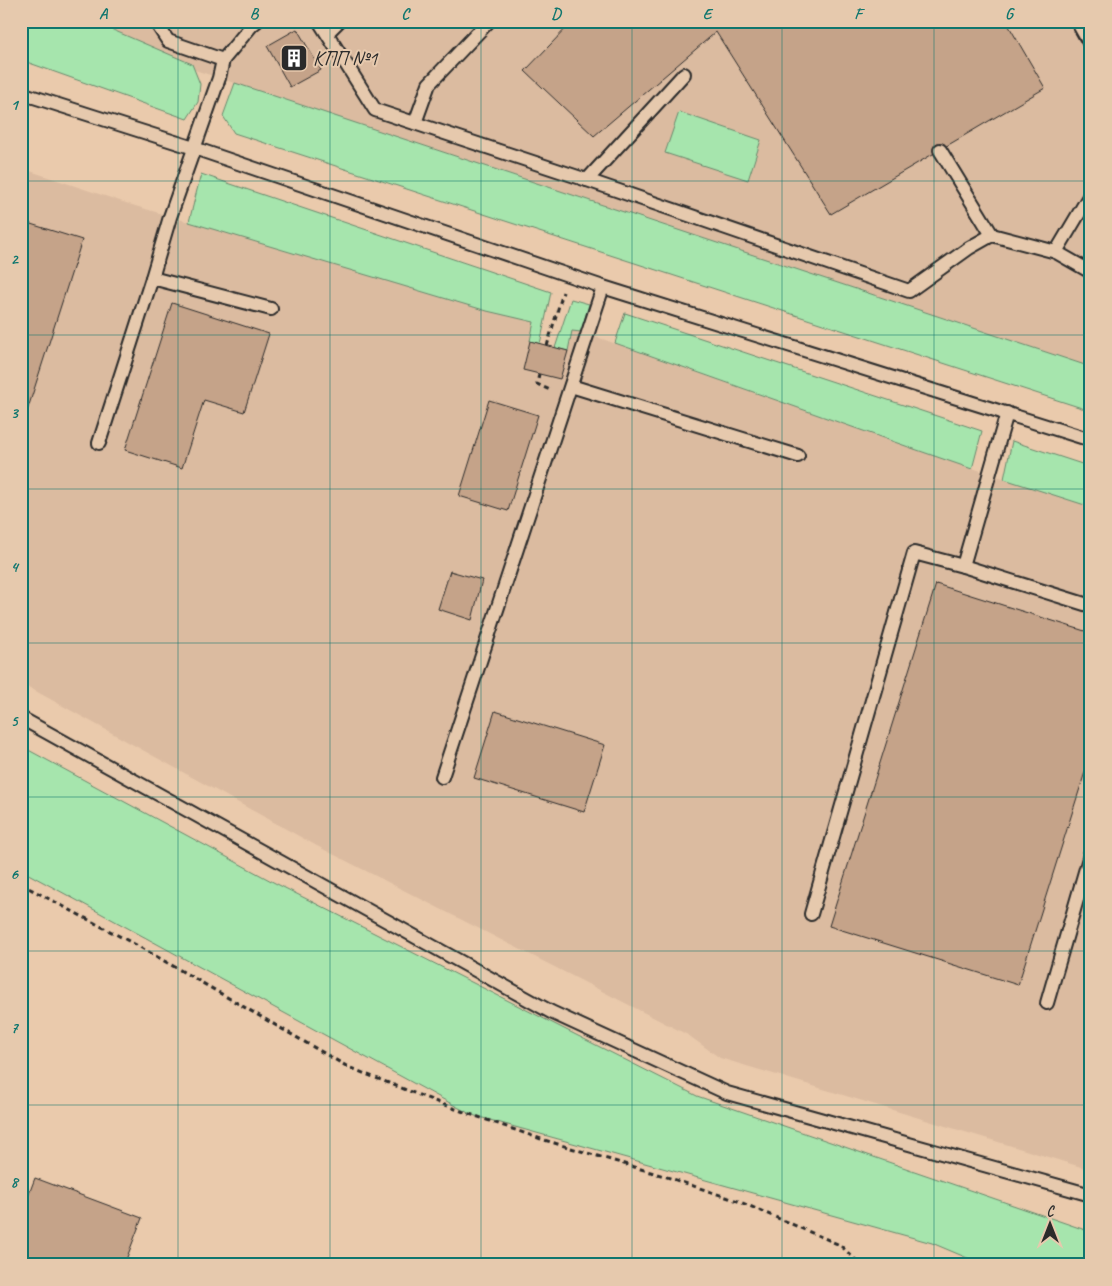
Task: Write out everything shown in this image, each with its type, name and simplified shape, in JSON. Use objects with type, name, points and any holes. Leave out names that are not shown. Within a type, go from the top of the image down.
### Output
[{"type":"lane","points":[[155,21],[168,41],[223,60]]},
{"type":"lane","points":[[99,443],[170,216],[219,78],[223,60],[252,25],[258,21]]},
{"type":"lane","points":[[319,21],[375,110],[587,180],[909,291],[969,248],[992,235]]},
{"type":"lane","points":[[327,33],[338,21]]},
{"type":"lane","points":[[415,123],[429,84],[489,21]]},
{"type":"lane","points":[[1077,21],[1091,46]]},
{"type":"lane","points":[[587,180],[684,74]]},
{"type":"lane","points":[[21,94],[194,148],[603,287],[1091,440]]},
{"type":"lane","points":[[940,150],[992,235],[1056,252],[1091,272]]},
{"type":"lane","points":[[1056,252],[1091,193]]},
{"type":"lane","points":[[152,278],[271,309]]},
{"type":"lane","points":[[442,777],[603,287]]},
{"type":"lane","points":[[571,386],[798,456]]},
{"type":"lane","points":[[963,566],[1007,413]]},
{"type":"lane","points":[[811,914],[914,553],[963,566],[1091,606]]},
{"type":"lane","points":[[21,718],[551,1012],[727,1093],[1091,1195]]},
{"type":"lane","points":[[1048,1003],[1091,851]]},
{"type":"path","points":[[547,346],[563,292]]},
{"type":"path","points":[[21,884],[140,947],[348,1068],[541,1139],[664,1176],[738,1201],[840,1245],[861,1265]]},
{"type":"shaded area","points":[[76,21],[1091,21],[1091,367],[195,70]]},
{"type":"shaded area","points":[[21,168],[132,205],[487,311],[535,322],[530,341],[567,351],[572,330],[588,334],[917,450],[1091,507],[1091,1170],[720,1058],[688,1035],[317,846],[21,683]]},
{"type":"green space","points":[[21,21],[92,21],[192,64],[200,84],[198,102],[187,119],[21,60]]},
{"type":"green space","points":[[235,83],[1091,367],[1091,411],[234,133],[223,116]]},
{"type":"green space","points":[[679,112],[761,140],[748,180],[665,153]]},
{"type":"green space","points":[[201,174],[551,292],[540,344],[530,341],[534,322],[487,311],[189,222]]},
{"type":"green space","points":[[571,299],[589,304],[581,332],[572,331],[568,351],[555,348]]},
{"type":"green space","points":[[625,313],[982,431],[972,469],[615,343]]},
{"type":"green space","points":[[1012,441],[1091,467],[1091,507],[1004,479]]},
{"type":"green space","points":[[21,746],[275,883],[697,1096],[1091,1232],[1091,1265],[984,1265],[932,1243],[472,1115],[21,870]]},
{"type":"building","points":[[573,21],[1006,21],[1045,88],[831,214],[716,32],[594,136],[525,71]]},
{"type":"building","name":"КПП №1","points":[[297,29],[321,70],[290,87],[267,46]]},
{"type":"building","points":[[21,221],[82,240],[21,430]]},
{"type":"building","points":[[172,303],[269,334],[244,412],[204,400],[182,468],[125,450]]},
{"type":"building","points":[[530,341],[568,351],[560,379],[523,370]]},
{"type":"building","points":[[489,400],[538,415],[508,511],[459,496]]},
{"type":"building","points":[[450,571],[482,580],[472,620],[438,609]]},
{"type":"building","points":[[936,584],[1091,633],[1091,753],[1018,985],[829,926]]},
{"type":"building","points":[[495,711],[605,745],[584,812],[474,778]]},
{"type":"building","points":[[35,1178],[142,1218],[124,1265],[21,1265],[21,1215]]},
{"type":"place","name":"КПП №1","points":[[294,58]]}]
